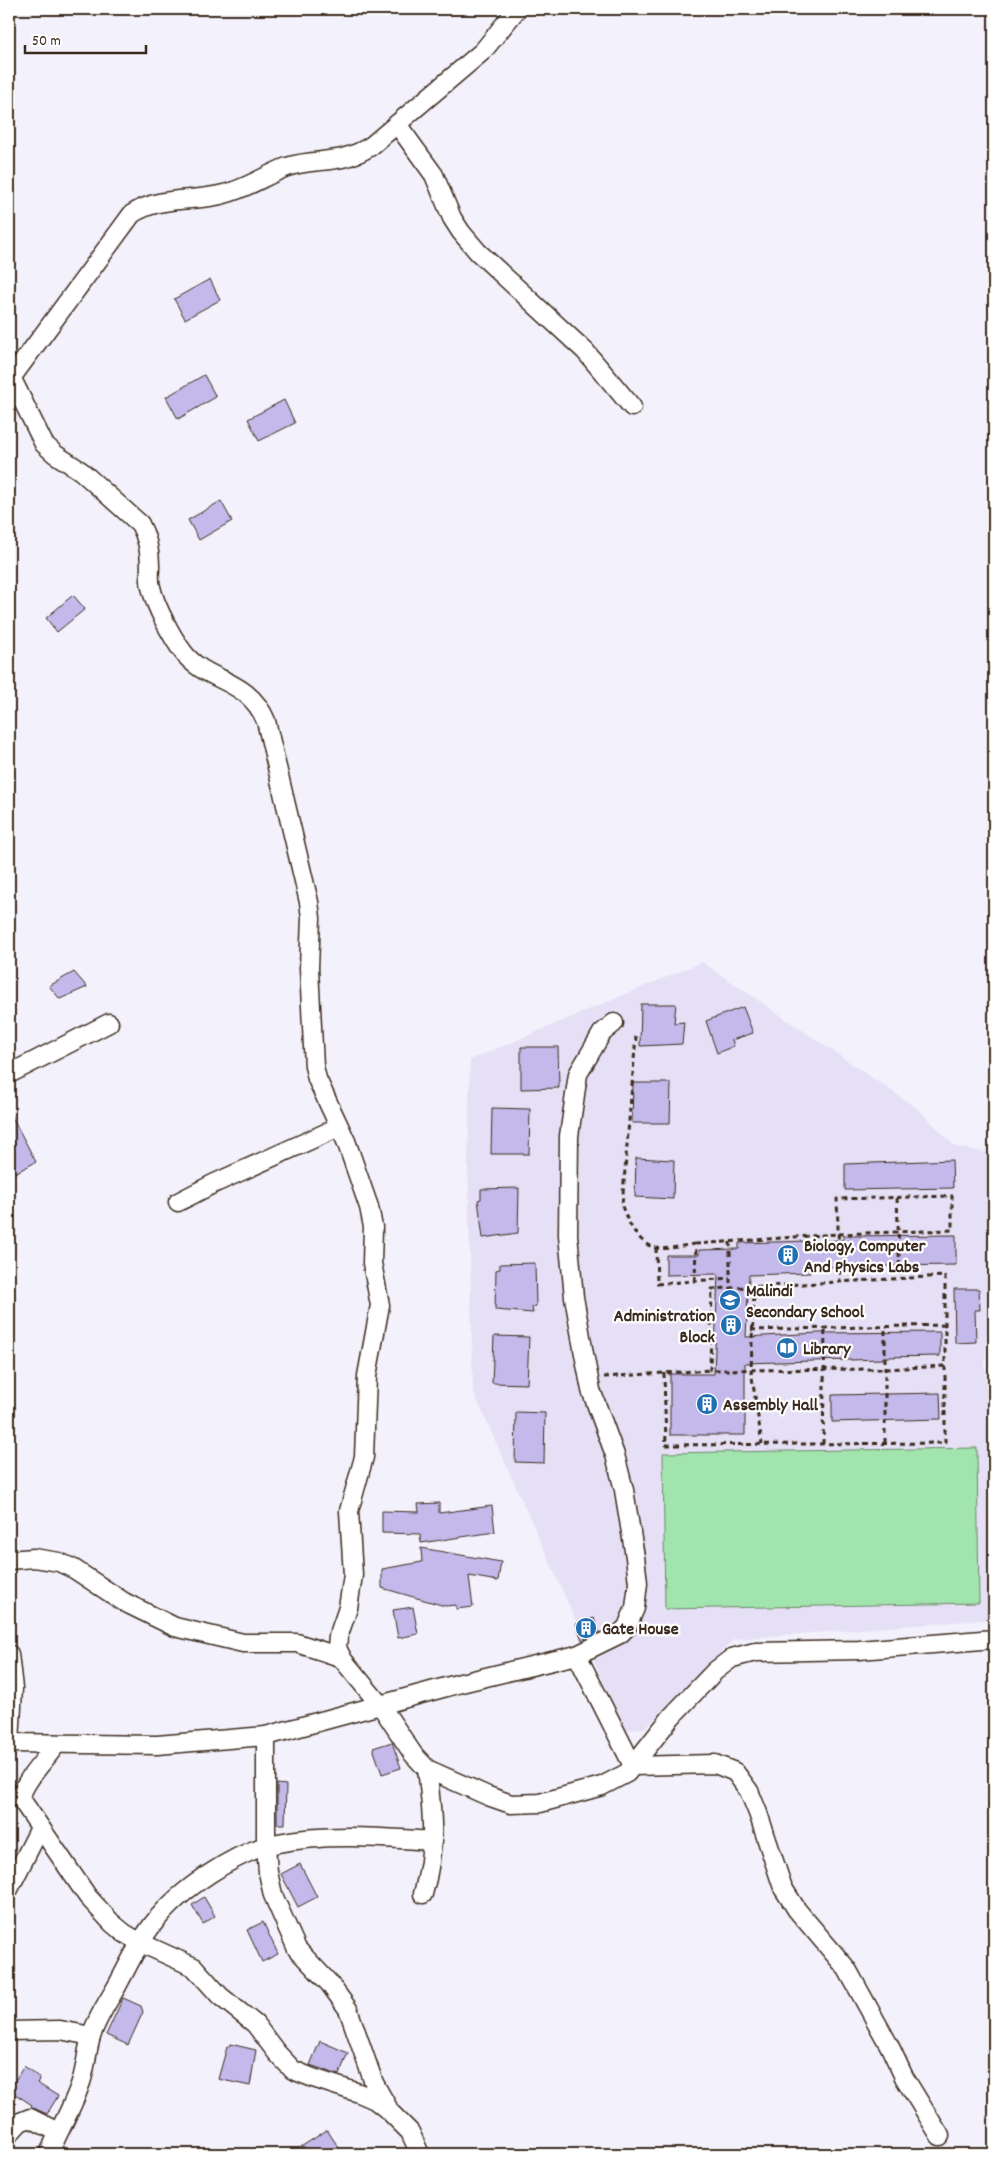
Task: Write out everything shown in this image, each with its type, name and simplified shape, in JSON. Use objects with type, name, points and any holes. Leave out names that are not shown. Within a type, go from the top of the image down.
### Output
[{"type":"street","points":[[517,9],[483,51],[371,146],[351,157],[288,167],[224,194],[160,201],[143,207],[132,214],[10,377],[44,444],[80,472],[140,524],[149,549],[151,588],[170,631],[184,654],[198,665],[250,696],[260,707],[266,721],[309,902],[311,918],[309,968],[314,1066],[317,1079],[370,1207],[373,1226],[372,1263],[380,1305],[367,1376],[364,1457],[349,1511],[353,1575],[348,1608],[337,1643],[340,1657],[380,1706],[413,1754],[427,1769],[511,1804],[540,1803],[602,1786],[619,1778],[633,1766],[672,1716],[715,1671],[732,1658],[755,1652],[859,1650],[994,1639]]},
{"type":"street","points":[[397,124],[434,175],[460,232],[478,252],[585,351],[632,407]]},
{"type":"street","points":[[9,1074],[109,1023]]},
{"type":"street","points":[[9,1654],[13,1688],[10,1743],[157,1745],[266,1736],[461,1683],[577,1656],[620,1634],[627,1627],[635,1608],[638,1583],[624,1490],[615,1455],[591,1390],[574,1297],[568,1235],[569,1136],[578,1074],[602,1033],[614,1023]]},
{"type":"street","points":[[178,1202],[338,1127]]},
{"type":"street","points":[[9,1560],[34,1558],[59,1562],[74,1569],[124,1602],[175,1627],[243,1643],[297,1643],[340,1657]]},
{"type":"street","points":[[577,1656],[633,1766]]},
{"type":"street","points":[[266,1736],[266,1846],[268,1872],[273,1895],[297,1949],[328,1983],[348,2009],[374,2082],[389,2111]]},
{"type":"street","points":[[56,1744],[21,1792],[21,1799],[100,1911],[124,1933],[194,1967],[220,1996],[255,2024],[277,2053],[293,2070],[360,2093],[389,2111],[410,2132],[420,2154]]},
{"type":"street","points":[[633,1766],[716,1764],[735,1772],[748,1791],[758,1813],[783,1888],[797,1910],[846,1969],[890,2047],[904,2077],[940,2136]]},
{"type":"street","points":[[423,1894],[430,1868],[433,1841],[427,1769]]},
{"type":"street","points":[[9,1890],[40,1828]]},
{"type":"street","points":[[49,2154],[81,2085],[91,2036],[141,1942],[159,1916],[188,1890],[229,1863],[251,1851],[266,1846],[302,1839],[372,1838],[433,1841]]},
{"type":"street","points":[[9,2031],[60,2030],[91,2036]]},
{"type":"street","points":[[9,2134],[20,2122],[30,2118],[58,2132]]},
{"type":"path","points":[[636,1036],[622,1206],[627,1221],[638,1236],[656,1248],[838,1234],[952,1230],[952,1196],[837,1199],[838,1234],[840,1283]]},
{"type":"path","points":[[897,1198],[900,1279]]},
{"type":"path","points":[[730,1242],[730,1289]]},
{"type":"path","points":[[695,1280],[696,1244]]},
{"type":"path","points":[[656,1248],[657,1284],[730,1278]]},
{"type":"path","points":[[664,1373],[666,1445],[945,1443],[945,1276],[712,1289],[710,1370]]},
{"type":"path","points":[[754,1288],[751,1370],[762,1444]]},
{"type":"path","points":[[751,1330],[945,1324]]},
{"type":"path","points":[[885,1326],[885,1443]]},
{"type":"path","points":[[823,1444],[825,1328]]},
{"type":"path","points":[[589,1378],[710,1370],[884,1370],[945,1366]]},
{"type":"shaded area","name":"Malindi Secondary School","points":[[702,962],[918,1109],[956,1147],[994,1154],[994,1237],[985,1363],[994,1462],[994,1619],[734,1639],[645,1728],[625,1730],[473,1391],[468,1165],[470,1060]]},
{"type":"green space","points":[[977,1448],[979,1603],[665,1609],[663,1453]]},
{"type":"building","points":[[210,279],[220,300],[185,319],[174,299]]},
{"type":"building","points":[[204,375],[216,397],[178,419],[166,397]]},
{"type":"building","points":[[284,400],[295,423],[259,441],[248,419]]},
{"type":"building","points":[[221,501],[232,521],[199,540],[188,520]]},
{"type":"building","points":[[73,595],[85,609],[57,632],[46,618]]},
{"type":"building","points":[[74,972],[87,987],[60,999],[49,986]]},
{"type":"building","points":[[641,1004],[676,1004],[674,1023],[684,1022],[682,1044],[640,1046]]},
{"type":"building","points":[[743,1007],[753,1033],[732,1040],[734,1046],[717,1053],[706,1021]]},
{"type":"building","points":[[521,1047],[558,1047],[559,1088],[521,1089]]},
{"type":"building","points":[[633,1083],[671,1083],[670,1123],[632,1123]]},
{"type":"building","points":[[492,1108],[530,1109],[529,1154],[491,1154]]},
{"type":"building","points":[[9,1111],[36,1162],[9,1176]]},
{"type":"building","points":[[636,1158],[674,1160],[673,1199],[635,1197]]},
{"type":"building","points":[[952,1160],[953,1188],[845,1190],[845,1164]]},
{"type":"building","points":[[519,1188],[518,1233],[483,1238],[478,1200],[481,1199],[481,1189]]},
{"type":"building","points":[[956,1235],[956,1265],[810,1267],[810,1273],[749,1275],[746,1337],[818,1333],[940,1332],[940,1356],[745,1363],[745,1435],[670,1435],[670,1374],[714,1374],[718,1274],[666,1275],[666,1255],[699,1255],[699,1250],[739,1249],[739,1243],[843,1240],[843,1236]]},
{"type":"building","points":[[535,1263],[536,1306],[532,1307],[533,1313],[495,1310],[496,1270],[500,1269],[500,1264]]},
{"type":"building","points":[[954,1289],[979,1289],[980,1310],[975,1310],[976,1342],[955,1343]]},
{"type":"building","points":[[494,1336],[529,1337],[527,1384],[492,1383]]},
{"type":"building","points":[[940,1393],[941,1419],[832,1422],[832,1395]]},
{"type":"building","points":[[516,1412],[545,1413],[544,1463],[515,1462]]},
{"type":"building","points":[[439,1503],[439,1513],[492,1506],[495,1532],[421,1543],[420,1534],[382,1533],[382,1511],[419,1512],[418,1504]]},
{"type":"building","points":[[421,1548],[501,1562],[498,1581],[469,1576],[473,1607],[456,1609],[456,1605],[445,1606],[382,1588],[382,1569],[422,1562]]},
{"type":"building","points":[[413,1607],[418,1634],[398,1638],[393,1610]]},
{"type":"building","name":"Gate House","points":[[594,1618],[599,1632],[582,1640],[576,1624]]},
{"type":"building","points":[[392,1742],[401,1768],[382,1774],[373,1748]]},
{"type":"building","points":[[277,1784],[286,1785],[285,1824],[277,1824]]},
{"type":"building","points":[[300,1864],[317,1897],[298,1907],[281,1874]]},
{"type":"building","points":[[204,1897],[215,1916],[203,1924],[192,1905]]},
{"type":"building","points":[[263,1922],[278,1954],[262,1962],[247,1930]]},
{"type":"building","points":[[123,1998],[141,2006],[143,2012],[128,2045],[106,2035]]},
{"type":"building","points":[[320,2041],[348,2053],[339,2075],[310,2065]]},
{"type":"building","points":[[230,2044],[256,2050],[250,2086],[218,2079],[227,2047]]},
{"type":"building","points":[[24,2066],[40,2078],[37,2083],[58,2096],[47,2114],[31,2107],[32,2105],[9,2090]]},
{"type":"building","points":[[327,2130],[343,2154],[290,2154]]},
{"type":"place","name":"Biology, Computer And Physics Labs","points":[[788,1255]]},
{"type":"place","name":"Malindi Secondary School","points":[[730,1300]]},
{"type":"place","name":"Administration Block","points":[[731,1325]]},
{"type":"place","name":"Library","points":[[787,1348]]},
{"type":"place","name":"Assembly Hall","points":[[707,1404]]},
{"type":"place","name":"Gate House","points":[[586,1628]]}]
